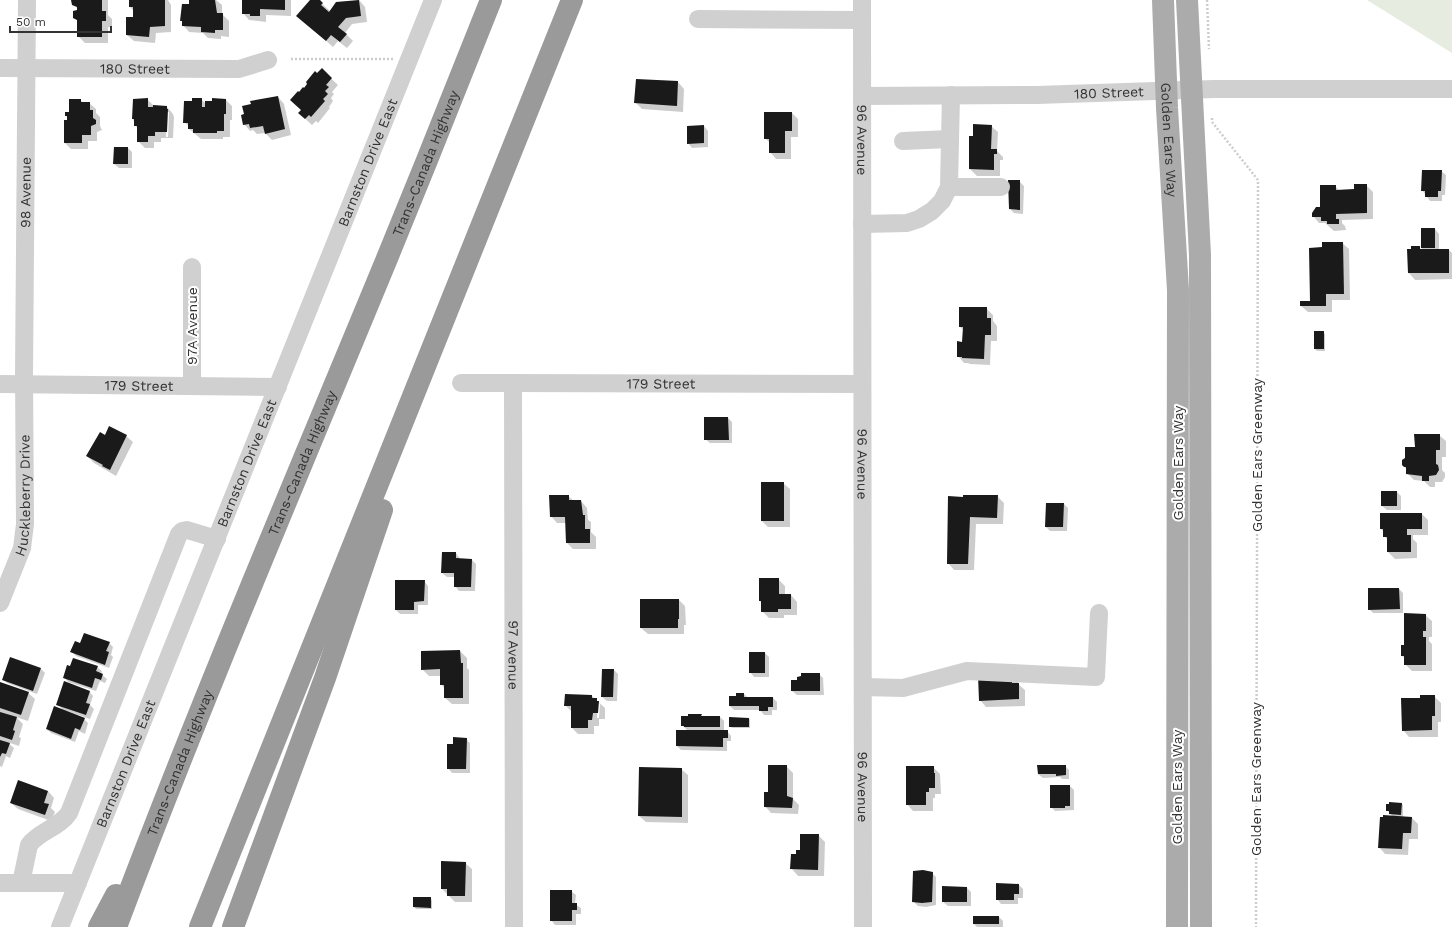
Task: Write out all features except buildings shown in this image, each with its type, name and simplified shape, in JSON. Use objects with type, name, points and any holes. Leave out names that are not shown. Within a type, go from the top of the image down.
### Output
[{"type":"highway","name":"Trans-Canada Highway","points":[[116,927],[157,820],[389,254],[491,0]]},
{"type":"highway","points":[[200,927],[572,0]]},
{"type":"highway","points":[[232,927],[325,678],[462,276]]},
{"type":"highway","points":[[99,927],[157,820]]},
{"type":"main road","name":"Golden Ears Way","points":[[1163,0],[1178,290],[1177,927]]},
{"type":"main road","name":"Golden Ears Way","points":[[1187,0],[1200,90],[1201,927]]},
{"type":"street","name":"98 Avenue","points":[[24,384],[27,0]]},
{"type":"street","name":"Barnston Drive East","points":[[60,927],[433,0]]},
{"type":"street","name":"96 Avenue","points":[[862,0],[863,927]]},
{"type":"street","points":[[698,19],[862,20]]},
{"type":"street","name":"180 Street","points":[[0,68],[239,69],[268,60]]},
{"type":"street","name":"180 Street","points":[[862,96],[1037,95],[1200,90],[1452,90]]},
{"type":"street","points":[[862,224],[907,223],[919,219],[932,211],[942,201],[949,187],[951,95]]},
{"type":"street","points":[[903,140],[950,140]]},
{"type":"street","points":[[949,187],[1001,187]]},
{"type":"street","name":"97A Avenue","points":[[192,267],[192,385]]},
{"type":"street","name":"179 Street","points":[[461,383],[862,384]]},
{"type":"street","name":"97 Avenue","points":[[513,383],[514,927]]},
{"type":"street","name":"179 Street","points":[[0,384],[278,387]]},
{"type":"street","name":"Huckleberry Drive","points":[[0,603],[22,548],[24,538],[24,384]]},
{"type":"street","points":[[21,883],[29,845],[32,840],[66,818],[179,534],[182,531],[187,530],[217,539]]},
{"type":"street","points":[[863,687],[903,688],[967,671],[1096,677],[1099,613]]},
{"type":"street","points":[[0,883],[78,882]]},
{"type":"path","points":[[1207,0],[1209,50]]},
{"type":"path","points":[[291,59],[396,59]]},
{"type":"path","name":"Golden Ears Greenway","points":[[1200,90],[1208,106],[1212,122],[1258,180],[1256,927]]},
{"type":"shaded area","points":[[1367,0],[1452,0],[1452,53]]}]
